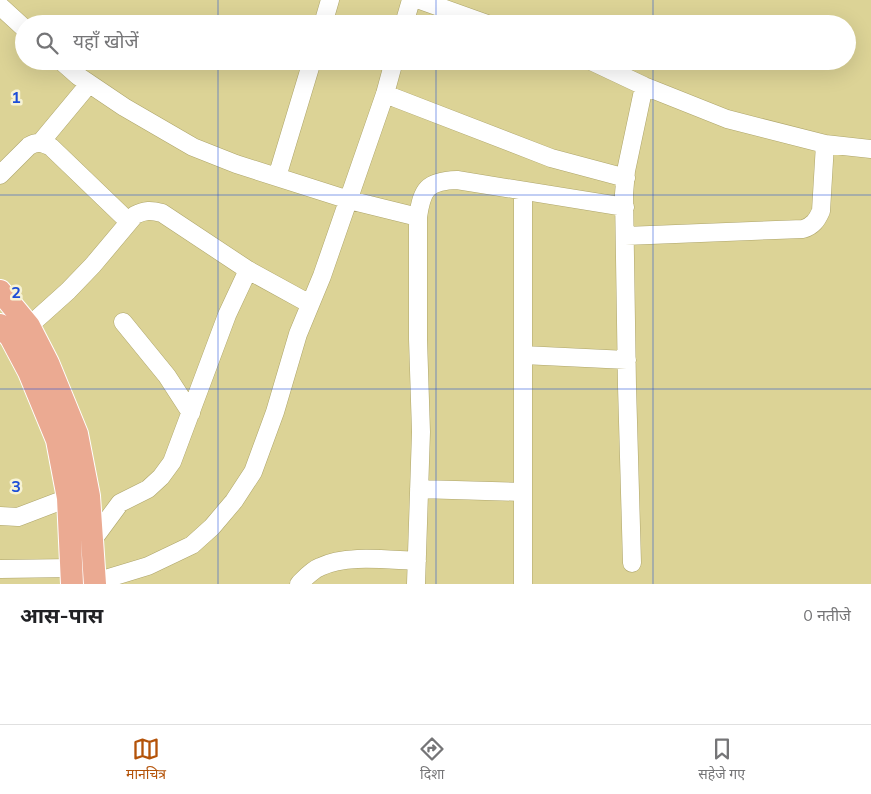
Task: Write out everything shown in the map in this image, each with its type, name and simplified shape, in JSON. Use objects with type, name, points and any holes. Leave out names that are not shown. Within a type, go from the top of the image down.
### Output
[{"type":"main road","points":[[0,291],[29,326],[48,363],[78,434],[89,496],[95,583]]},
{"type":"main road","points":[[0,324],[11,338],[28,372],[57,440],[68,498],[72,576]]},
{"type":"street","points":[[326,15],[330,0]]},
{"type":"street","points":[[407,15],[411,0]]},
{"type":"street","points":[[420,0],[462,15]]},
{"type":"street","points":[[0,6],[15,20]]},
{"type":"street","points":[[72,70],[89,84],[124,107],[193,147],[236,164],[349,200],[404,214]]},
{"type":"street","points":[[278,177],[309,70]]},
{"type":"street","points":[[95,583],[148,566],[192,545],[212,527],[234,501],[253,472],[275,412],[298,334],[322,276],[349,200],[392,70]]},
{"type":"street","points":[[611,70],[644,86],[727,119],[825,144],[871,149]]},
{"type":"street","points":[[40,143],[89,84]]},
{"type":"street","points":[[632,563],[625,207],[626,178],[644,86]]},
{"type":"street","points":[[385,94],[551,158],[626,178]]},
{"type":"street","points":[[0,175],[34,143],[52,147],[129,222]]},
{"type":"street","points":[[625,236],[803,229],[810,227],[818,219],[821,211],[825,144]]},
{"type":"street","points":[[404,214],[434,183],[457,180],[625,207]]},
{"type":"street","points":[[523,191],[523,584]]},
{"type":"street","points":[[29,326],[74,284],[116,240],[136,215],[143,211],[152,210],[162,213],[248,270],[310,304]]},
{"type":"street","points":[[404,214],[418,340],[421,432],[416,584]]},
{"type":"street","points":[[92,541],[120,503],[148,489],[161,477],[172,462],[227,315],[248,270]]},
{"type":"street","points":[[124,322],[167,376],[191,413]]},
{"type":"street","points":[[523,355],[627,360]]},
{"type":"street","points":[[419,489],[523,492]]},
{"type":"street","points":[[0,516],[18,518],[68,498]]},
{"type":"street","points":[[299,584],[318,568],[346,560],[417,561]]},
{"type":"street","points":[[0,569],[72,576]]}]
